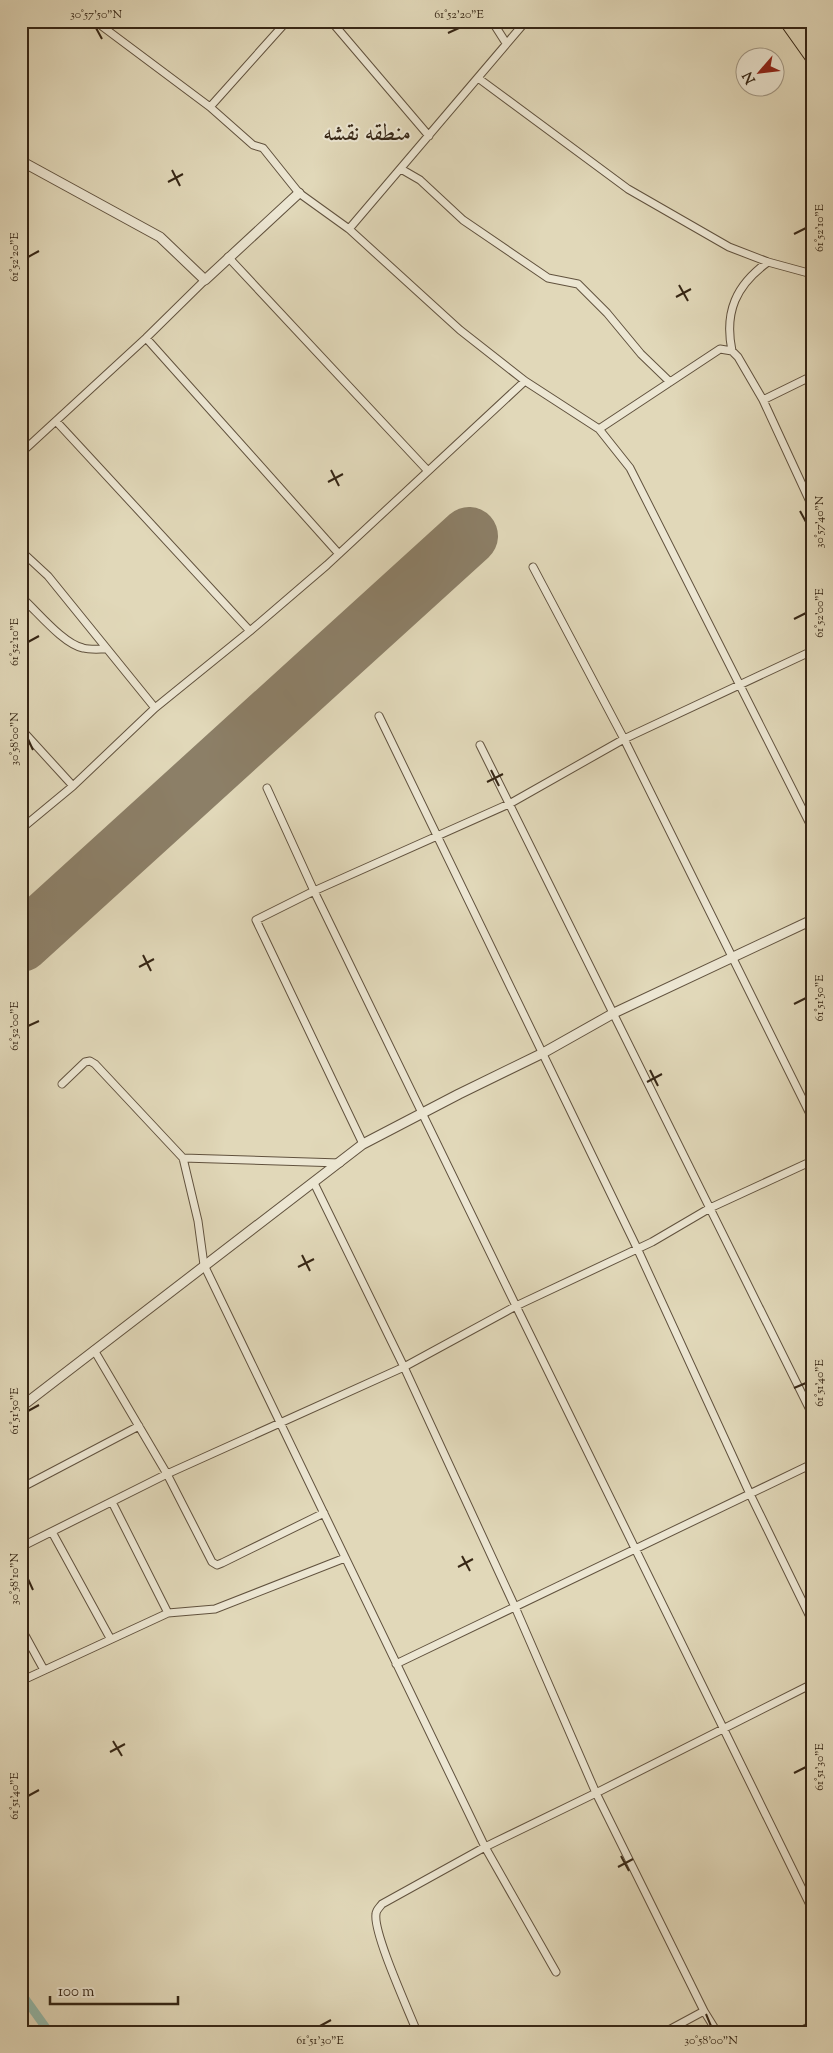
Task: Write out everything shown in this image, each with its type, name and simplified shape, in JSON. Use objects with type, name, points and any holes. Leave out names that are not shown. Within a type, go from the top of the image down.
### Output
[{"type":"highway","points":[[785,21],[812,59]]},
{"type":"highway","points":[[797,21],[812,42]]},
{"type":"street","points":[[94,21],[210,107],[253,145],[263,148],[299,192],[349,229],[460,330],[525,381],[599,429],[630,468],[812,828]]},
{"type":"street","points":[[210,107],[287,21]]},
{"type":"street","points":[[331,21],[429,136]]},
{"type":"street","points":[[492,21],[506,43]]},
{"type":"street","points":[[349,229],[526,21]]},
{"type":"street","points":[[478,78],[628,190],[730,247],[768,262],[812,274]]},
{"type":"street","points":[[21,161],[160,237],[205,280]]},
{"type":"street","points":[[401,169],[420,180],[463,220],[548,278],[578,284],[607,313],[641,354],[670,382]]},
{"type":"street","points":[[21,453],[146,338],[299,192]]},
{"type":"street","points":[[228,258],[428,471]]},
{"type":"street","points":[[768,262],[744,282],[731,313],[728,332],[732,351],[738,357],[763,400],[812,506]]},
{"type":"street","points":[[146,338],[338,554]]},
{"type":"street","points":[[599,429],[720,349],[732,351]]},
{"type":"street","points":[[763,400],[812,376]]},
{"type":"street","points":[[22,827],[73,786],[155,708],[250,631],[338,554],[525,381]]},
{"type":"street","points":[[56,421],[250,631]]},
{"type":"street","points":[[21,551],[48,576],[155,708]]},
{"type":"street","points":[[533,567],[624,740],[812,1118]]},
{"type":"street","points":[[21,597],[72,644],[84,649],[107,649]]},
{"type":"street","points":[[363,1144],[256,921],[257,918],[511,803],[624,740],[812,651]]},
{"type":"street","points":[[380,716],[637,1248],[750,1494],[812,1622]]},
{"type":"street","points":[[21,729],[73,786]]},
{"type":"street","points":[[480,745],[511,803],[812,1414]]},
{"type":"street","points":[[266,788],[314,891],[634,1549],[812,1909]]},
{"type":"street","points":[[21,1406],[363,1144],[543,1053],[614,1013],[812,920]]},
{"type":"street","points":[[62,1084],[85,1062],[90,1061],[95,1064],[183,1158],[198,1220],[204,1265],[396,1664],[431,1731],[485,1847],[556,1972]]},
{"type":"street","points":[[183,1158],[340,1163]]},
{"type":"street","points":[[21,1547],[167,1474],[404,1367],[516,1306],[637,1248],[710,1208],[812,1161]]},
{"type":"street","points":[[314,1182],[404,1367],[515,1607],[596,1793],[704,2011],[717,2032]]},
{"type":"street","points":[[94,1350],[167,1474],[212,1562],[217,1565],[324,1513]]},
{"type":"street","points":[[21,1488],[139,1426]]},
{"type":"street","points":[[396,1664],[812,1464]]},
{"type":"street","points":[[112,1502],[168,1613]]},
{"type":"street","points":[[52,1532],[110,1638]]},
{"type":"street","points":[[21,1681],[110,1638],[168,1613],[215,1609],[345,1558]]},
{"type":"street","points":[[21,1628],[44,1670]]},
{"type":"street","points":[[417,2032],[387,1959],[376,1922],[376,1912],[382,1904],[485,1847],[812,1684]]},
{"type":"street","points":[[665,2032],[704,2011]]},
{"type":"street","points":[[799,2032],[812,2025]]},
{"type":"waterway","points":[[21,1993],[49,2032]]},
{"type":"runway","points":[[21,943],[469,536]]},
{"type":"district","name":"منطقه نقشه","points":[[367,134]]}]
